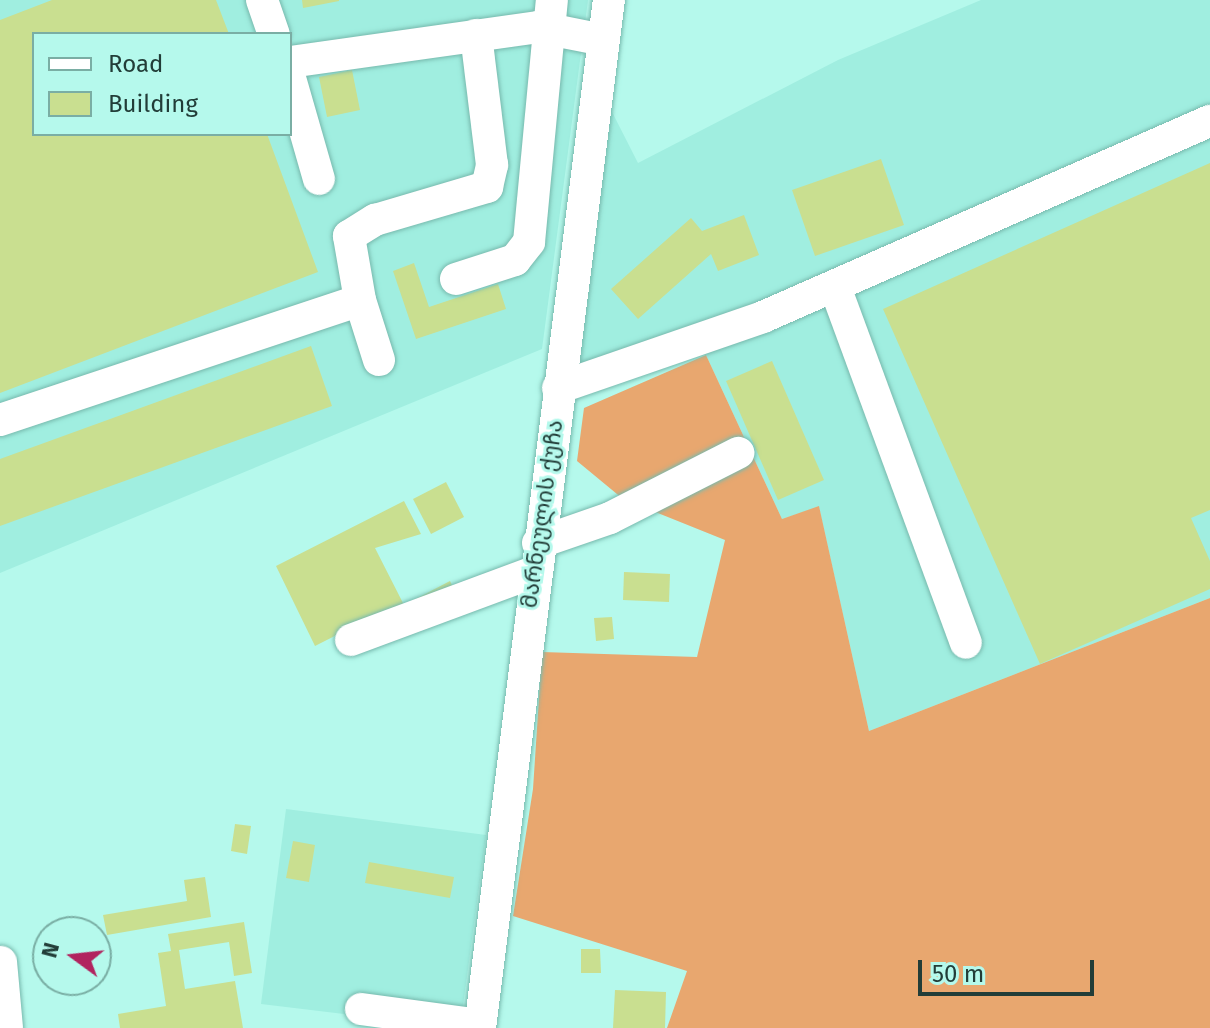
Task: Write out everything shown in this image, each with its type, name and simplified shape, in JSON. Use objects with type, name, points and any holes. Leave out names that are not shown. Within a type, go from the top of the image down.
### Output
[{"type":"street","points":[[262,0],[273,32]]},
{"type":"street","name":"მარნეულის ქუჩა","points":[[480,1026],[536,557],[609,0]]},
{"type":"street","points":[[456,279],[515,260],[529,242],[553,15]]},
{"type":"street","points":[[292,62],[476,35],[553,15],[603,40]]},
{"type":"street","points":[[379,360],[360,300],[349,236],[375,220],[487,187],[492,165],[476,35]]},
{"type":"street","points":[[292,85],[319,179]]},
{"type":"street","points":[[558,388],[835,287],[1210,121]]},
{"type":"street","points":[[835,287],[966,643]]},
{"type":"street","points":[[0,420],[360,300]]},
{"type":"street","points":[[351,640],[536,557],[738,453]]},
{"type":"street","points":[[1,962],[7,1028]]},
{"type":"street","points":[[361,1009],[480,1026]]},
{"type":"shaded area","points":[[0,0],[588,0],[542,349],[0,573]]},
{"type":"shaded area","points":[[981,0],[1210,0],[1210,598],[869,731],[819,507],[782,519],[706,355],[577,366],[608,104],[638,163],[838,60]]},
{"type":"shaded area","points":[[706,355],[782,519],[819,506],[869,731],[1210,598],[1210,1028],[667,1028],[687,971],[513,916],[533,789],[542,652],[697,657],[725,540],[623,499],[577,461],[584,408]]},
{"type":"shaded area","points":[[286,809],[486,835],[460,1028],[261,1004]]},
{"type":"building","points":[[52,0],[216,0],[228,32],[32,32],[32,136],[268,136],[318,272],[0,393],[0,20]]},
{"type":"building","points":[[302,0],[339,0],[339,1],[303,8]]},
{"type":"building","points":[[352,70],[360,110],[327,117],[319,77]]},
{"type":"building","points":[[881,159],[904,225],[815,256],[792,190]]},
{"type":"building","points":[[1210,163],[1210,510],[1191,518],[1210,561],[1210,589],[1040,664],[883,309]]},
{"type":"building","points":[[744,215],[759,255],[718,271],[711,254],[638,319],[611,289],[691,218],[702,231]]},
{"type":"building","points":[[414,263],[429,307],[498,284],[506,309],[416,339],[393,271]]},
{"type":"building","points":[[311,346],[332,406],[0,526],[0,459]]},
{"type":"building","points":[[772,361],[824,480],[778,500],[726,381]]},
{"type":"building","points":[[446,482],[464,517],[431,534],[413,499]]},
{"type":"building","points":[[404,501],[421,534],[375,548],[404,605],[450,581],[457,595],[396,626],[388,609],[315,646],[276,566]]},
{"type":"building","points":[[624,572],[670,574],[669,602],[623,600]]},
{"type":"building","points":[[612,617],[614,639],[596,641],[594,618]]},
{"type":"building","points":[[235,824],[251,826],[247,854],[231,851]]},
{"type":"building","points":[[293,841],[315,845],[309,882],[286,878]]},
{"type":"building","points":[[369,862],[454,877],[450,898],[365,883]]},
{"type":"building","points":[[205,877],[211,917],[112,934],[112,916],[103,915],[187,901],[184,880]]},
{"type":"building","points":[[244,922],[252,973],[234,976],[229,942],[179,950],[185,989],[235,981],[243,1028],[120,1028],[118,1014],[166,1006],[158,953],[171,951],[168,934]]},
{"type":"building","points":[[581,949],[600,949],[601,973],[581,973]]},
{"type":"building","points":[[615,990],[666,992],[665,1028],[613,1028]]}]
